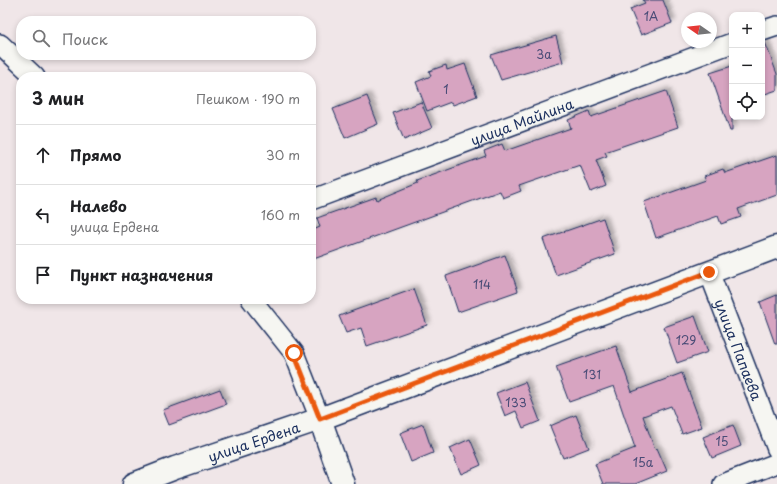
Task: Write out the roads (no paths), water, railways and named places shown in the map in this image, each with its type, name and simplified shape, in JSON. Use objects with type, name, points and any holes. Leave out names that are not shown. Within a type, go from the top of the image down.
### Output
[{"type":"street","points":[[765,30],[777,26]]},
{"type":"street","name":"улица Майлина","points":[[316,198],[729,43]]},
{"type":"street","points":[[0,44],[16,59]]},
{"type":"street","points":[[17,60],[30,72]]},
{"type":"street","name":"улица Ердена","points":[[134,484],[174,468],[320,419],[777,247]]},
{"type":"street","name":"улица Папаева","points":[[709,272],[777,450]]},
{"type":"street","points":[[255,304],[294,353],[320,419],[343,484]]},
{"type":"street","points":[[723,484],[777,463]]}]
